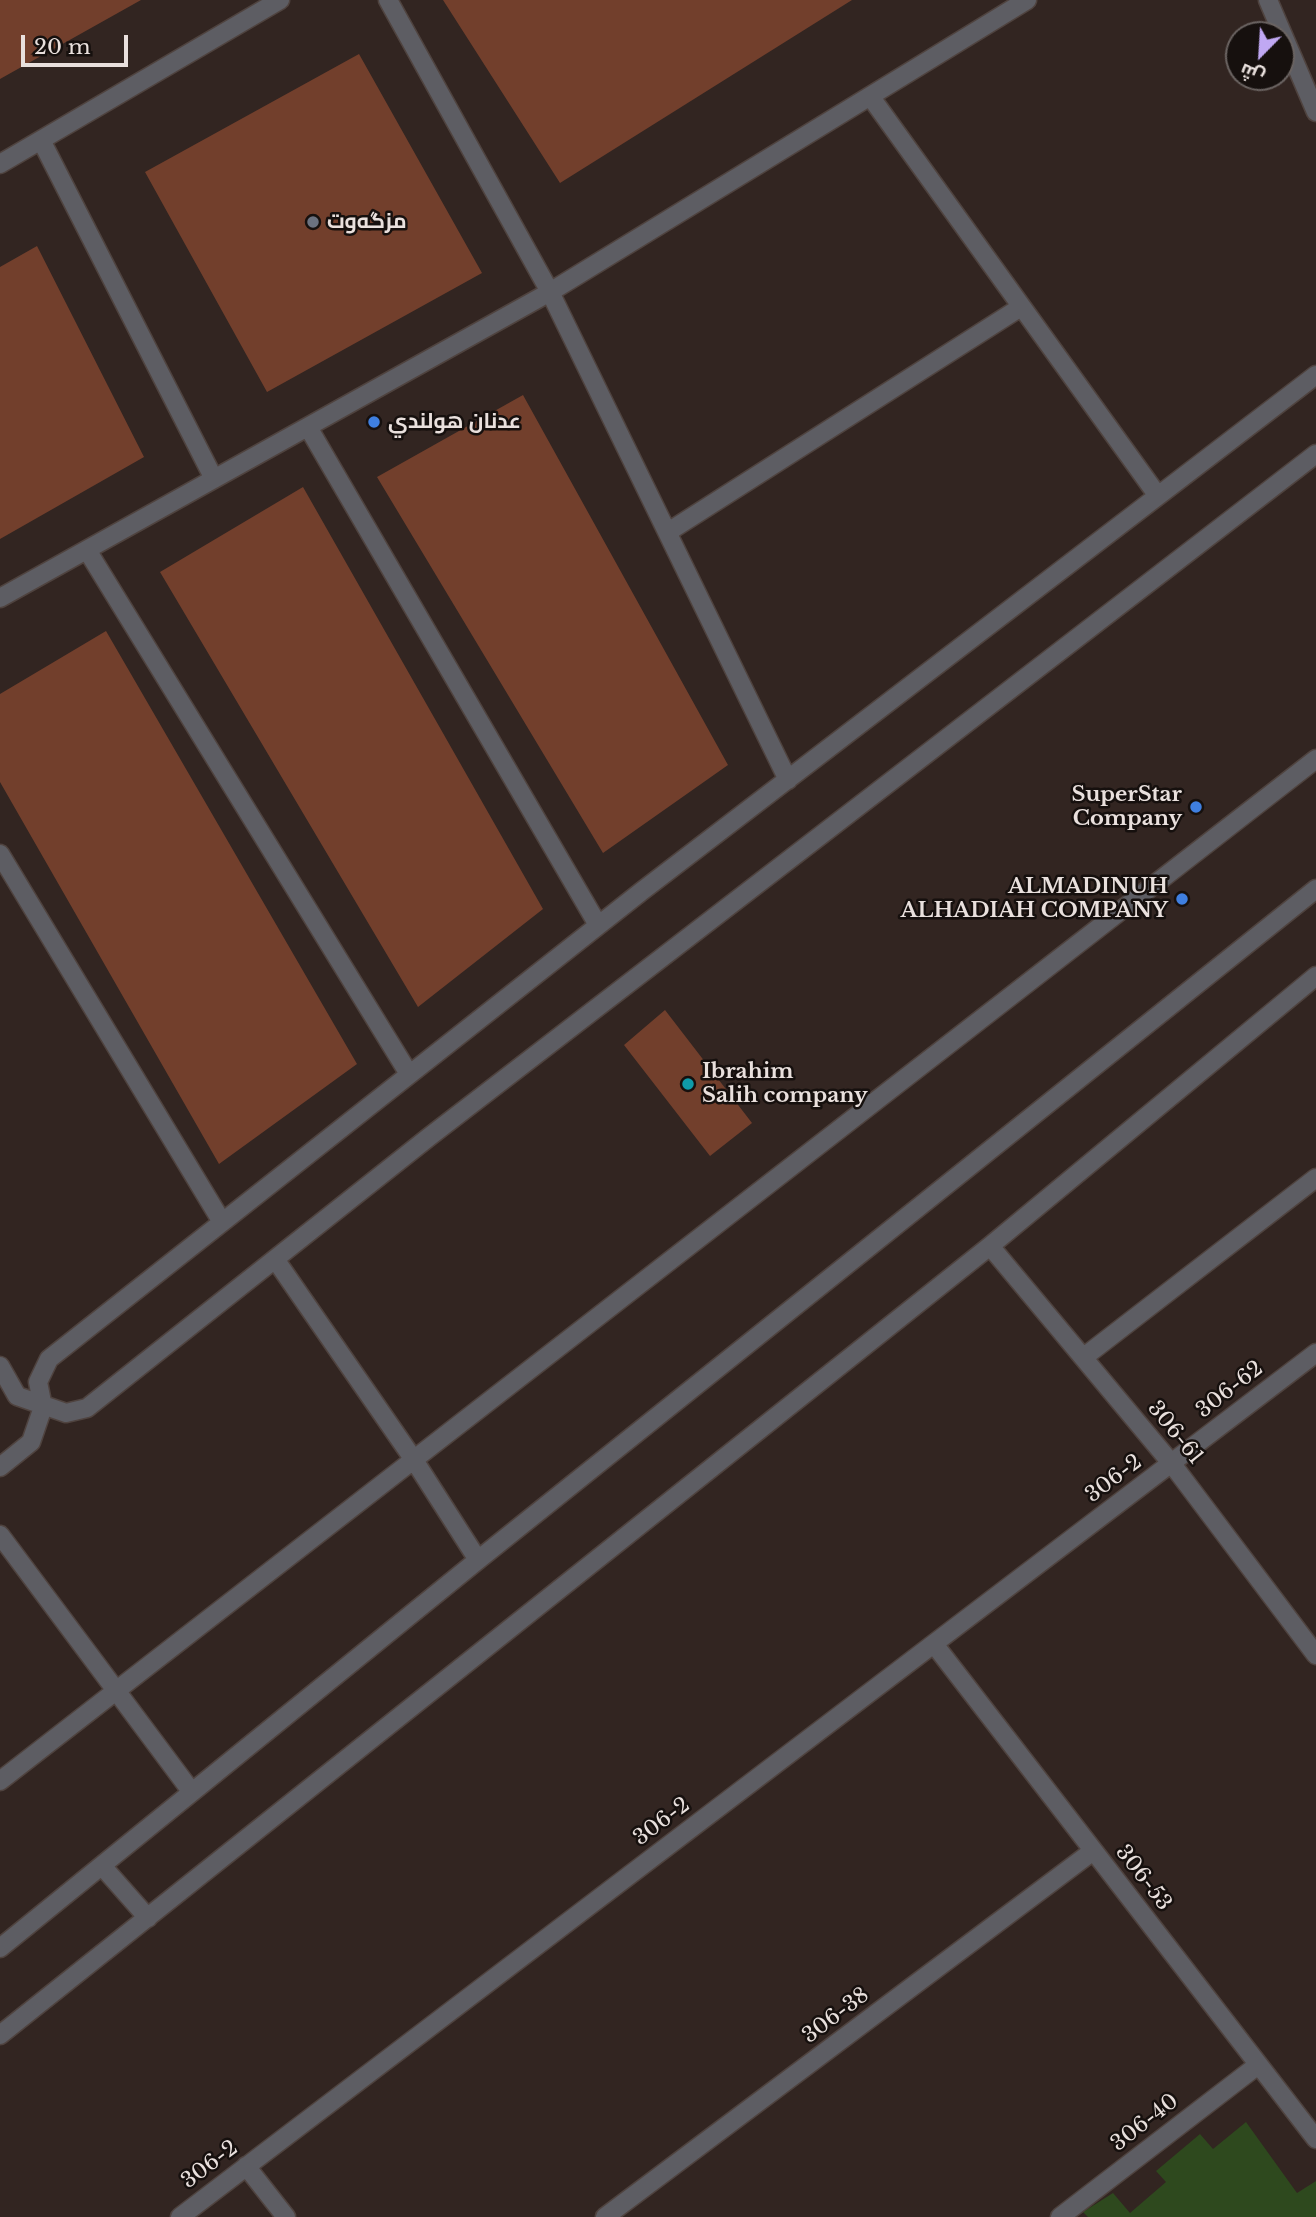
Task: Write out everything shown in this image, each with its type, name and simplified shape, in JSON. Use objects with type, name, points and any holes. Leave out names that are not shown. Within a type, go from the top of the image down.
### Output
[{"type":"street","points":[[0,164],[280,0]]},
{"type":"street","points":[[388,0],[551,292],[788,780]]},
{"type":"street","points":[[0,598],[551,292],[1027,0]]},
{"type":"street","points":[[1268,0],[1316,112]]},
{"type":"street","points":[[870,96],[1158,496]]},
{"type":"street","points":[[41,140],[214,479]]},
{"type":"street","points":[[667,532],[1021,307]]},
{"type":"street","points":[[0,1467],[31,1443],[43,1407],[38,1382],[48,1359],[598,925],[1316,374]]},
{"type":"street","points":[[308,427],[598,925]]},
{"type":"street","points":[[0,1366],[18,1396],[66,1413],[87,1408],[275,1259],[1316,454]]},
{"type":"street","points":[[87,550],[409,1074]]},
{"type":"street","points":[[0,1781],[1316,759]]},
{"type":"street","points":[[0,854],[222,1222]]},
{"type":"street","points":[[0,1948],[478,1560],[1316,890]]},
{"type":"street","points":[[0,2035],[990,1246],[1316,976]]},
{"type":"street","points":[[1084,1357],[1316,1178]]},
{"type":"street","name":"306-61","points":[[990,1246],[1172,1464],[1316,1655]]},
{"type":"street","points":[[275,1259],[414,1460],[478,1560]]},
{"type":"street","name":"306-62","points":[[1172,1464],[1316,1353]]},
{"type":"street","name":"306-2","points":[[180,2217],[1172,1464]]},
{"type":"street","points":[[0,1535],[191,1791]]},
{"type":"street","name":"306-53","points":[[934,1644],[1316,2139]]},
{"type":"street","name":"306-38","points":[[605,2217],[1093,1851]]},
{"type":"street","points":[[103,1867],[148,1918]]},
{"type":"street","name":"306-40","points":[[1060,2217],[1258,2065]]},
{"type":"street","points":[[247,2166],[286,2217]]},
{"type":"green space","points":[[1246,2122],[1297,2193],[1316,2181],[1316,2217],[1088,2217],[1083,2212],[1113,2193],[1130,2213],[1166,2182],[1156,2171],[1200,2134],[1213,2149]]},
{"type":"building","points":[[0,0],[141,0],[0,79]]},
{"type":"building","points":[[443,0],[852,0],[560,183]]},
{"type":"building","name":"مزگه‌وت","points":[[359,54],[482,273],[267,392],[145,172]]},
{"type":"building","points":[[37,246],[144,457],[0,539],[0,267]]},
{"type":"building","points":[[523,395],[728,765],[603,853],[377,477]]},
{"type":"building","points":[[303,487],[543,909],[418,1007],[160,572]]},
{"type":"building","points":[[106,631],[357,1064],[219,1164],[0,782],[0,694]]},
{"type":"building","name":"Ibrahim Salih company","points":[[665,1010],[752,1123],[710,1156],[624,1045]]},
{"type":"place","name":"مزگه‌وت","points":[[313,222]]},
{"type":"place","name":"عدنان هولندي","points":[[374,422]]},
{"type":"place","name":"SuperStar Company","points":[[1196,807]]},
{"type":"place","name":"ALMADINUH ALHADIAH COMPANY","points":[[1182,899]]},
{"type":"place","name":"Ibrahim Salih company","points":[[688,1084]]}]
